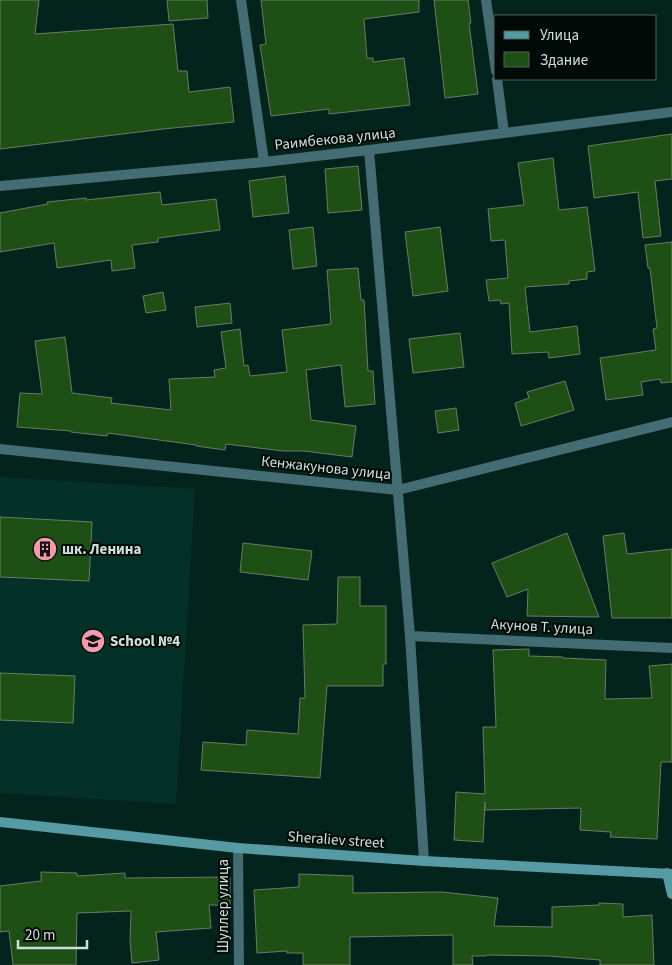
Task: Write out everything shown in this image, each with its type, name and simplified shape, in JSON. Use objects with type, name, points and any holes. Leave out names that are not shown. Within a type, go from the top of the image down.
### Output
[{"type":"street","points":[[241,0],[264,162]]},
{"type":"street","points":[[486,0],[494,57]]},
{"type":"street","points":[[497,80],[504,133]]},
{"type":"street","name":"Раимбекова улица","points":[[0,186],[264,162],[672,112]]},
{"type":"street","points":[[369,150],[410,636],[424,861]]},
{"type":"street","name":"Кенжакунова улица","points":[[0,449],[398,490],[672,422]]},
{"type":"street","name":"Акунов Т. улица","points":[[410,636],[672,648]]},
{"type":"street","name":"Sheraliev street","points":[[0,822],[238,848],[424,861],[670,873]]},
{"type":"street","name":"Шуллер улица","points":[[238,848],[239,965]]},
{"type":"street","points":[[670,873],[672,894]]},
{"type":"shaded area","name":"School №4","points":[[0,477],[195,489],[176,804],[0,793]]},
{"type":"building","points":[[0,0],[39,0],[35,34],[173,24],[178,71],[187,71],[189,92],[230,87],[234,122],[0,149]]},
{"type":"building","points":[[167,0],[207,0],[208,18],[169,21]]},
{"type":"building","points":[[261,0],[419,0],[419,12],[364,19],[367,58],[373,58],[373,62],[404,58],[410,105],[329,114],[329,109],[271,116],[260,45],[266,44]]},
{"type":"building","points":[[434,0],[468,0],[478,94],[445,98]]},
{"type":"building","points":[[672,134],[672,179],[655,181],[661,236],[643,238],[638,192],[594,198],[588,146]]},
{"type":"building","points":[[553,158],[559,210],[587,207],[595,271],[587,272],[587,279],[569,281],[569,284],[525,287],[530,332],[577,326],[580,354],[549,358],[548,352],[512,354],[509,303],[501,304],[500,300],[489,301],[486,280],[508,278],[505,240],[491,241],[488,209],[524,205],[518,163]]},
{"type":"building","points":[[358,166],[362,210],[328,213],[325,169]]},
{"type":"building","points":[[285,176],[289,213],[253,217],[249,181]]},
{"type":"building","points":[[160,192],[162,205],[216,199],[220,230],[158,238],[158,242],[132,245],[135,268],[112,271],[111,260],[57,268],[54,243],[0,252],[0,213],[48,204],[47,202]]},
{"type":"building","points":[[313,227],[317,266],[293,269],[289,230]]},
{"type":"building","points":[[440,227],[448,291],[413,296],[405,232]]},
{"type":"building","points":[[672,242],[672,382],[661,383],[660,379],[641,382],[643,395],[606,400],[600,358],[656,350],[653,329],[657,328],[650,268],[648,268],[645,245]]},
{"type":"building","points":[[358,268],[361,300],[364,300],[368,371],[373,371],[375,404],[345,407],[341,365],[306,370],[311,420],[356,426],[352,457],[226,444],[225,450],[108,433],[107,436],[17,427],[20,393],[42,394],[35,341],[65,337],[72,393],[112,398],[111,403],[171,410],[169,379],[215,377],[214,370],[226,368],[221,332],[240,329],[244,366],[248,365],[250,376],[287,372],[282,330],[331,324],[327,270]]},
{"type":"building","points":[[163,292],[166,310],[146,313],[143,296]]},
{"type":"building","points":[[230,303],[232,323],[197,327],[195,307]]},
{"type":"building","points":[[460,333],[464,367],[413,373],[409,339]]},
{"type":"building","points":[[565,381],[574,410],[521,426],[515,403],[529,398],[527,392]]},
{"type":"building","points":[[456,408],[459,430],[438,433],[435,411]]},
{"type":"building","name":"шк. Ленина","points":[[0,517],[92,522],[89,581],[0,577]]},
{"type":"building","points":[[567,533],[599,617],[527,616],[528,589],[507,597],[492,563]]},
{"type":"building","points":[[624,533],[627,554],[672,549],[672,618],[612,618],[603,536]]},
{"type":"building","points":[[243,543],[312,551],[308,580],[240,572]]},
{"type":"building","points":[[338,577],[360,577],[360,606],[386,606],[386,664],[383,664],[383,686],[327,686],[320,778],[201,770],[203,742],[246,745],[247,730],[298,734],[300,698],[305,698],[303,625],[337,624]]},
{"type":"building","points":[[529,649],[529,656],[606,660],[605,699],[652,698],[649,666],[672,664],[672,762],[661,762],[657,839],[610,837],[611,832],[580,830],[581,808],[485,810],[485,802],[483,842],[454,840],[456,792],[485,794],[483,727],[496,727],[493,650]]},
{"type":"building","points":[[0,673],[75,676],[73,723],[0,720]]},
{"type":"building","points":[[41,872],[77,873],[77,876],[125,873],[125,878],[230,877],[230,905],[209,905],[211,928],[156,932],[159,960],[132,963],[130,941],[131,911],[77,913],[76,965],[13,965],[9,931],[0,932],[0,886],[41,881]]},
{"type":"building","points":[[299,874],[353,876],[353,893],[442,892],[498,898],[494,926],[552,927],[552,907],[599,905],[599,903],[623,904],[623,917],[652,915],[654,965],[600,965],[600,960],[548,956],[486,955],[472,956],[473,965],[453,965],[453,935],[350,937],[350,965],[303,965],[303,953],[287,953],[287,951],[257,953],[254,890],[299,887]]},
{"type":"place","name":"шк. Ленина","points":[[45,549]]},
{"type":"place","name":"School №4","points":[[93,641]]}]
